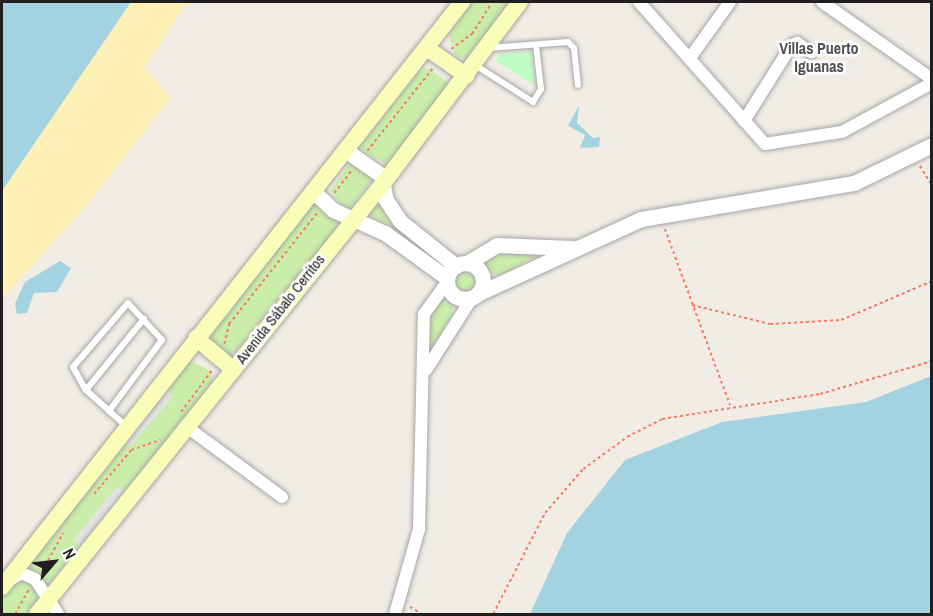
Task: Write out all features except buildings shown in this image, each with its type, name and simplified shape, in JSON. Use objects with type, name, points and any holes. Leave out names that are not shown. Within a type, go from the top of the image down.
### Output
[{"type":"main road","points":[[2,586],[124,424],[196,338],[320,198],[435,54],[462,2]]},
{"type":"main road","name":"Avenida Sábalo Cerritos","points":[[38,615],[182,422],[233,369],[385,181],[471,70],[520,2]]},
{"type":"main road","points":[[435,54],[471,70]]},
{"type":"main road","points":[[196,338],[233,369]]},
{"type":"street","points":[[639,2],[765,144],[818,138],[842,132],[932,81],[822,2]]},
{"type":"street","points":[[690,58],[730,2]]},
{"type":"street","points":[[744,121],[791,46],[797,43],[812,52]]},
{"type":"street","points":[[354,155],[385,181],[386,200],[400,221],[454,273],[455,296],[475,296],[572,248],[660,214],[831,189],[932,145]]},
{"type":"street","points":[[320,198],[352,219],[385,233],[454,273],[481,273],[475,296],[426,370]]},
{"type":"street","points":[[395,615],[401,602],[419,529],[426,370],[424,314],[454,273],[497,245],[572,248]]},
{"type":"street","points":[[182,422],[282,497]]},
{"type":"street","points":[[2,586],[18,574],[34,579],[49,598],[58,615]]},
{"type":"lane","points":[[471,70],[533,102],[541,89],[536,45]]},
{"type":"lane","points":[[487,48],[572,45],[578,85]]},
{"type":"lane","points":[[109,411],[161,343],[144,319],[125,304],[74,363],[86,390],[109,411],[124,424]]},
{"type":"lane","points":[[86,390],[144,319]]},
{"type":"path","points":[[182,422],[219,358],[229,324],[320,198],[435,54],[472,34],[492,2]]},
{"type":"path","points":[[914,154],[932,185]]},
{"type":"path","points":[[660,214],[730,405]]},
{"type":"path","points":[[692,305],[770,324],[842,320],[932,281]]},
{"type":"path","points":[[493,615],[545,513],[583,469],[662,419],[730,405],[830,392],[932,361]]},
{"type":"path","points":[[91,497],[131,450],[162,437]]},
{"type":"path","points":[[15,615],[66,527]]},
{"type":"path","points":[[401,602],[422,615]]},
{"type":"green space","points":[[472,2],[517,2],[473,61],[455,56],[449,34]]},
{"type":"green space","points":[[531,52],[536,86],[495,61],[499,54]]},
{"type":"green space","points":[[429,68],[450,84],[389,166],[363,151],[361,145],[418,72]]},
{"type":"green space","points":[[353,159],[375,175],[352,207],[345,208],[330,191]]},
{"type":"green space","points":[[379,199],[443,264],[439,267],[392,226],[367,214]]},
{"type":"green space","points":[[314,202],[341,225],[229,358],[209,339],[209,332]]},
{"type":"green space","points":[[549,249],[499,276],[486,270],[485,259],[492,251]]},
{"type":"green space","points":[[465,272],[472,275],[475,282],[472,289],[465,292],[458,289],[455,282],[458,275]]},
{"type":"green space","points":[[442,299],[452,304],[453,314],[428,353],[428,312]]},
{"type":"green space","points":[[190,361],[209,370],[214,381],[46,587],[35,572],[23,568],[120,442],[131,445],[172,397],[166,387]]},
{"type":"green space","points":[[16,580],[33,582],[39,598],[27,614],[2,614],[2,598]]},
{"type":"sand","points":[[131,2],[200,2],[185,5],[144,69],[171,97],[89,203],[2,299],[2,191]]},
{"type":"shaded area","points":[[166,387],[172,396],[131,445],[120,442]]},
{"type":"shaded area","points":[[116,488],[127,492],[80,550],[74,539]]},
{"type":"water","points":[[2,2],[131,2],[2,191]]},
{"type":"water","points":[[579,105],[577,123],[593,138],[600,137],[599,147],[580,148],[585,135],[568,126]]},
{"type":"water","points":[[60,261],[71,268],[57,292],[34,293],[27,313],[17,314],[15,304],[25,282]]},
{"type":"water","points":[[931,376],[931,614],[530,614],[567,533],[625,460],[722,422],[866,402]]},
{"type":"district","name":"Villas Puerto Iguanas","points":[[819,57]]}]
